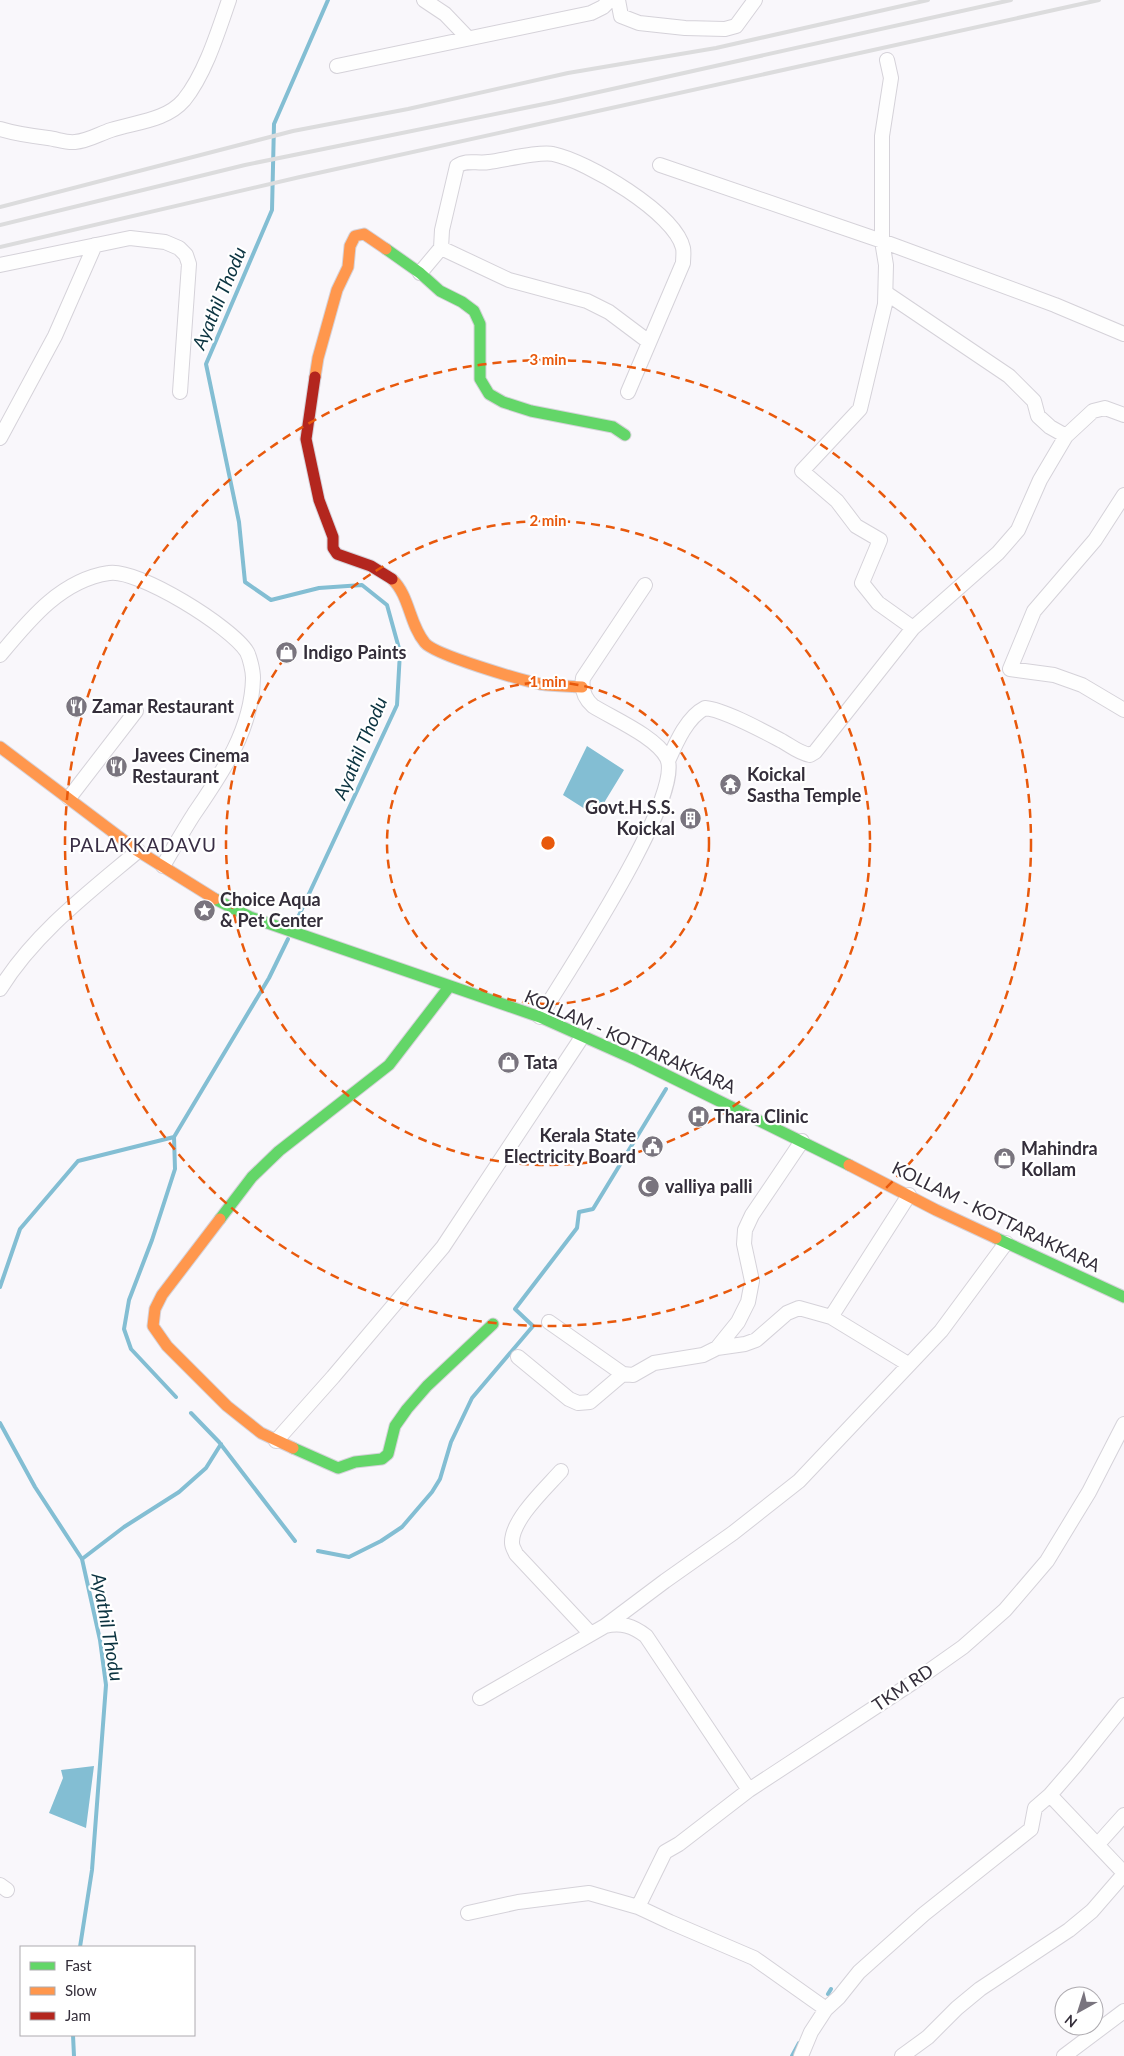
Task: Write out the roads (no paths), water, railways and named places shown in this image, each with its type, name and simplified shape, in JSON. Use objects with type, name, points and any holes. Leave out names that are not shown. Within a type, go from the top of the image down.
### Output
[{"type":"street","points":[[0,128],[28,136],[74,142],[94,138],[110,130],[149,120],[167,113],[183,101],[191,88],[213,44],[229,0]]},
{"type":"street","points":[[424,0],[445,14],[468,38]]},
{"type":"street","points":[[337,66],[591,13],[603,7],[610,0]]},
{"type":"street","points":[[618,0],[621,16],[630,21],[685,28],[725,29],[736,26],[755,0]]},
{"type":"street","points":[[887,60],[890,78],[882,136],[882,241],[886,265],[886,304],[860,409],[802,471],[837,501],[856,526],[880,540],[862,583],[878,603],[913,628]]},
{"type":"street","points":[[420,273],[441,248],[442,230],[456,166],[463,161],[484,162],[552,153],[610,178],[668,223],[683,248],[683,263],[628,392]]},
{"type":"street","points":[[660,165],[882,241],[1055,305],[1124,334]]},
{"type":"street","points":[[582,687],[532,682],[481,667],[432,649],[423,643],[400,588],[390,578],[369,564],[337,554],[333,548],[333,537],[319,500],[306,439],[318,358],[337,290],[348,267],[350,246],[356,236],[364,234],[420,273],[440,290],[474,311],[480,324],[480,379],[489,394],[503,402],[550,415],[613,427],[625,435]]},
{"type":"street","points":[[0,265],[130,238],[152,240],[179,248],[186,255],[189,264],[180,392]]},
{"type":"street","points":[[0,438],[56,336],[95,245]]},
{"type":"street","points":[[441,248],[509,280],[588,301],[608,312],[649,342]]},
{"type":"street","points":[[886,293],[1009,376],[1034,401],[1038,416],[1050,427],[1066,436]]},
{"type":"street","points":[[540,1017],[638,854],[660,806],[666,786],[668,760],[686,727],[700,711],[705,708],[719,711],[810,755],[818,748],[913,628],[998,553],[1018,530],[1040,480],[1066,436],[1093,410],[1105,408],[1124,415]]},
{"type":"street","points":[[1124,495],[1095,540],[1034,611],[1010,669],[1054,675],[1082,685],[1124,710]]},
{"type":"street","points":[[0,655],[29,620],[55,597],[84,580],[111,572],[143,580],[173,596],[225,629],[247,652],[253,675],[252,688],[241,734],[222,774],[193,816],[163,866],[138,851],[0,747]]},
{"type":"street","points":[[645,585],[583,678],[582,687],[588,701],[593,706],[662,749],[668,760]]},
{"type":"street","points":[[70,798],[136,711]]},
{"type":"street","points":[[0,989],[13,968],[46,931],[138,851]]},
{"type":"street","name":"KOLLAM - KOTTARAKKARA","points":[[163,866],[203,893],[250,917],[540,1017],[634,1059],[936,1210],[1124,1298]]},
{"type":"street","points":[[449,987],[389,1065],[279,1151],[252,1177],[183,1266],[155,1309],[153,1326],[166,1346],[203,1380],[227,1406],[261,1433],[338,1468],[355,1462],[382,1459],[388,1454],[396,1426],[407,1409],[427,1386],[493,1324]]},
{"type":"street","points":[[276,1441],[443,1247],[582,1037]]},
{"type":"street","points":[[717,1348],[738,1322],[748,1302],[752,1281],[744,1244],[746,1230],[752,1215],[802,1142]]},
{"type":"street","points":[[831,1317],[909,1195]]},
{"type":"street","points":[[480,1698],[606,1626],[733,1533],[800,1481],[940,1331],[1006,1243]]},
{"type":"street","points":[[549,1322],[623,1374],[633,1374],[654,1363],[703,1355],[717,1348],[745,1344],[756,1340],[787,1313],[799,1308],[831,1317],[908,1364]]},
{"type":"street","points":[[518,1357],[569,1399],[578,1403],[590,1402],[623,1374]]},
{"type":"street","name":"TKM RD","points":[[638,1907],[665,1852],[679,1844],[748,1790],[912,1683],[963,1647],[1005,1610],[1046,1561],[1089,1492],[1124,1424]]},
{"type":"street","points":[[561,1471],[523,1515],[513,1534],[512,1544],[516,1554],[591,1634]]},
{"type":"street","points":[[606,1626],[614,1624],[625,1625],[637,1629],[646,1636],[748,1790]]},
{"type":"street","points":[[801,2056],[811,2032],[826,2009],[859,1972],[924,1914],[1031,1829],[1035,1808],[1050,1795],[1076,1765],[1124,1705]]},
{"type":"street","points":[[902,2056],[928,2037],[980,1989],[1069,1930],[1092,1911],[1124,1873],[1050,1795]]},
{"type":"street","points":[[1098,1844],[1124,1815]]},
{"type":"street","points":[[468,1913],[518,1902],[590,1892],[638,1907],[754,1958],[826,2009]]},
{"type":"street","points":[[1064,2056],[1124,2010]]},
{"type":"water","points":[[587,746],[624,770],[596,816],[563,795]]},
{"type":"water","points":[[94,1766],[86,1828],[49,1813],[63,1778],[61,1770]]},
{"type":"waterway","name":"Ayathil Thodu","points":[[294,926],[397,705],[400,652],[387,605],[362,585],[319,588],[271,600],[245,582],[239,522],[206,364],[272,210],[274,124],[328,0]]},
{"type":"waterway","name":"Ayathil Thodu","points":[[0,1287],[20,1229],[78,1161],[174,1137],[269,978],[288,939]]},
{"type":"waterway","points":[[318,1551],[349,1557],[381,1541],[402,1527],[432,1492],[440,1479],[451,1442],[472,1398],[533,1326],[515,1309],[577,1228],[579,1212],[593,1209],[666,1089]]},
{"type":"waterway","points":[[174,1137],[175,1169],[152,1240],[129,1300],[124,1329],[131,1349],[176,1397]]},
{"type":"waterway","points":[[191,1413],[219,1442],[295,1541]]},
{"type":"waterway","name":"Ayathil Thodu","points":[[0,1423],[35,1487],[82,1559],[100,1640],[106,1685],[92,1870],[80,1946]]},
{"type":"waterway","points":[[82,1559],[124,1527],[179,1492],[206,1468],[221,1444]]},
{"type":"waterway","points":[[828,1994],[831,1989]]},
{"type":"waterway","name":"Ayathil Thodu","points":[[73,2036],[74,2056]]},
{"type":"waterway","points":[[792,2056],[799,2043]]},
{"type":"railway","points":[[0,207],[293,131],[408,109],[568,73],[716,48],[928,0]]},
{"type":"railway","points":[[0,225],[245,165],[554,102],[1011,0]]},
{"type":"railway","points":[[0,247],[300,177],[1099,0]]},
{"type":"place","name":"Indigo Paints","points":[[287,653]]},
{"type":"place","name":"Zamar Restaurant","points":[[76,707]]},
{"type":"place","name":"Javees Cinema Restaurant","points":[[116,766]]},
{"type":"place","name":"Koickal Sastha Temple","points":[[731,785]]},
{"type":"place","name":"Govt.H.S.S. Koickal","points":[[691,818]]},
{"type":"place","name":"Choice Aqua & Pet Center","points":[[204,910]]},
{"type":"place","name":"Tata","points":[[508,1063]]},
{"type":"place","name":"Thara Clinic","points":[[698,1117]]},
{"type":"place","name":"Kerala State Electricity Board","points":[[652,1146]]},
{"type":"place","name":"Mahindra Kollam","points":[[1005,1159]]},
{"type":"place","name":"valliya palli","points":[[649,1187]]},
{"type":"district","name":"PALAKKADAVU","points":[[143,845]]}]
